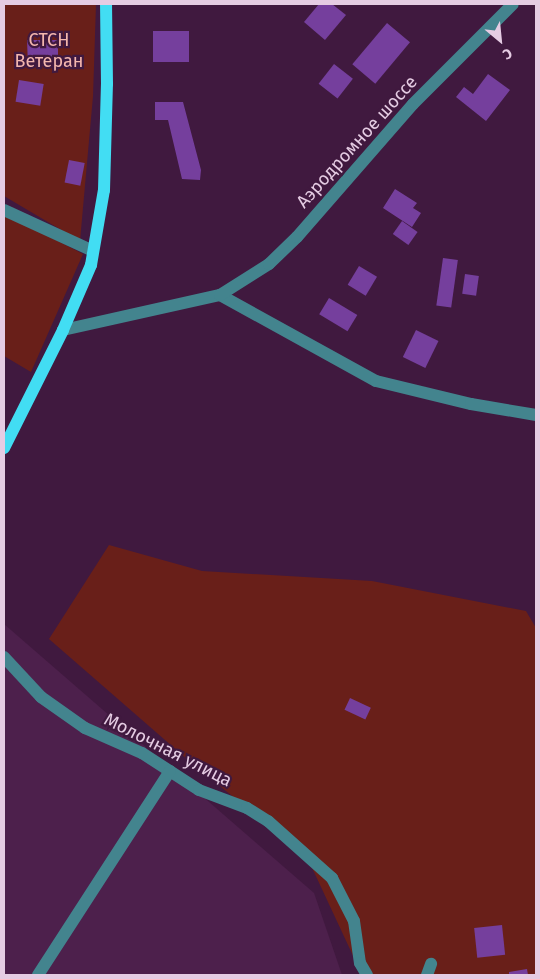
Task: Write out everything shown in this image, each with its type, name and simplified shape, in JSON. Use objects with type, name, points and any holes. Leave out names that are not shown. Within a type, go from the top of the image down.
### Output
[{"type":"main road","points":[[4,448],[63,330],[92,265],[104,190],[107,84],[106,4]]},
{"type":"street","name":"Аэродромное шоссе","points":[[63,330],[220,295],[269,264],[297,237],[413,104],[513,4]]},
{"type":"street","points":[[4,210],[93,251]]},
{"type":"street","points":[[220,295],[376,381],[471,404],[536,415]]},
{"type":"street","name":"Молочная улица","points":[[4,657],[41,697],[85,728],[142,753],[199,790],[247,808],[268,821],[332,878],[354,920],[360,963],[367,975]]},
{"type":"street","points":[[38,975],[170,771]]},
{"type":"shaded area","points":[[4,624],[314,893],[342,975],[4,975]]},
{"type":"green space","name":"СТСН Ветеран","points":[[4,4],[96,4],[93,96],[80,241],[4,196]]},
{"type":"green space","points":[[4,213],[83,254],[31,372],[4,356]]},
{"type":"green space","points":[[109,545],[202,571],[372,581],[526,611],[536,628],[536,975],[362,975],[307,857],[188,760],[49,639]]},
{"type":"building","points":[[319,4],[332,4],[346,15],[325,40],[304,22]]},
{"type":"building","points":[[387,23],[410,42],[375,84],[352,64]]},
{"type":"building","points":[[153,31],[189,31],[189,62],[153,62]]},
{"type":"building","points":[[27,40],[58,40],[58,63],[46,63],[46,66],[28,66]]},
{"type":"building","points":[[334,64],[353,79],[338,98],[319,84]]},
{"type":"building","points":[[488,74],[510,90],[486,121],[456,97],[464,87],[473,94]]},
{"type":"building","points":[[19,80],[44,84],[40,106],[16,102]]},
{"type":"building","points":[[155,102],[183,102],[201,170],[200,180],[182,179],[168,120],[155,120]]},
{"type":"building","points":[[69,160],[85,163],[80,186],[65,183]]},
{"type":"building","points":[[395,189],[417,203],[413,208],[421,213],[412,227],[383,208]]},
{"type":"building","points":[[402,221],[418,232],[408,245],[393,234]]},
{"type":"building","points":[[443,258],[458,260],[451,308],[436,306]]},
{"type":"building","points":[[359,266],[377,277],[366,296],[348,285]]},
{"type":"building","points":[[465,274],[479,276],[476,296],[462,294]]},
{"type":"building","points":[[329,298],[357,315],[348,331],[319,314]]},
{"type":"building","points":[[416,330],[438,341],[425,368],[403,357]]},
{"type":"building","points":[[350,698],[371,708],[365,720],[345,710]]},
{"type":"building","points":[[502,925],[505,955],[477,958],[474,928]]},
{"type":"building","points":[[527,969],[528,975],[509,975],[509,972]]}]
